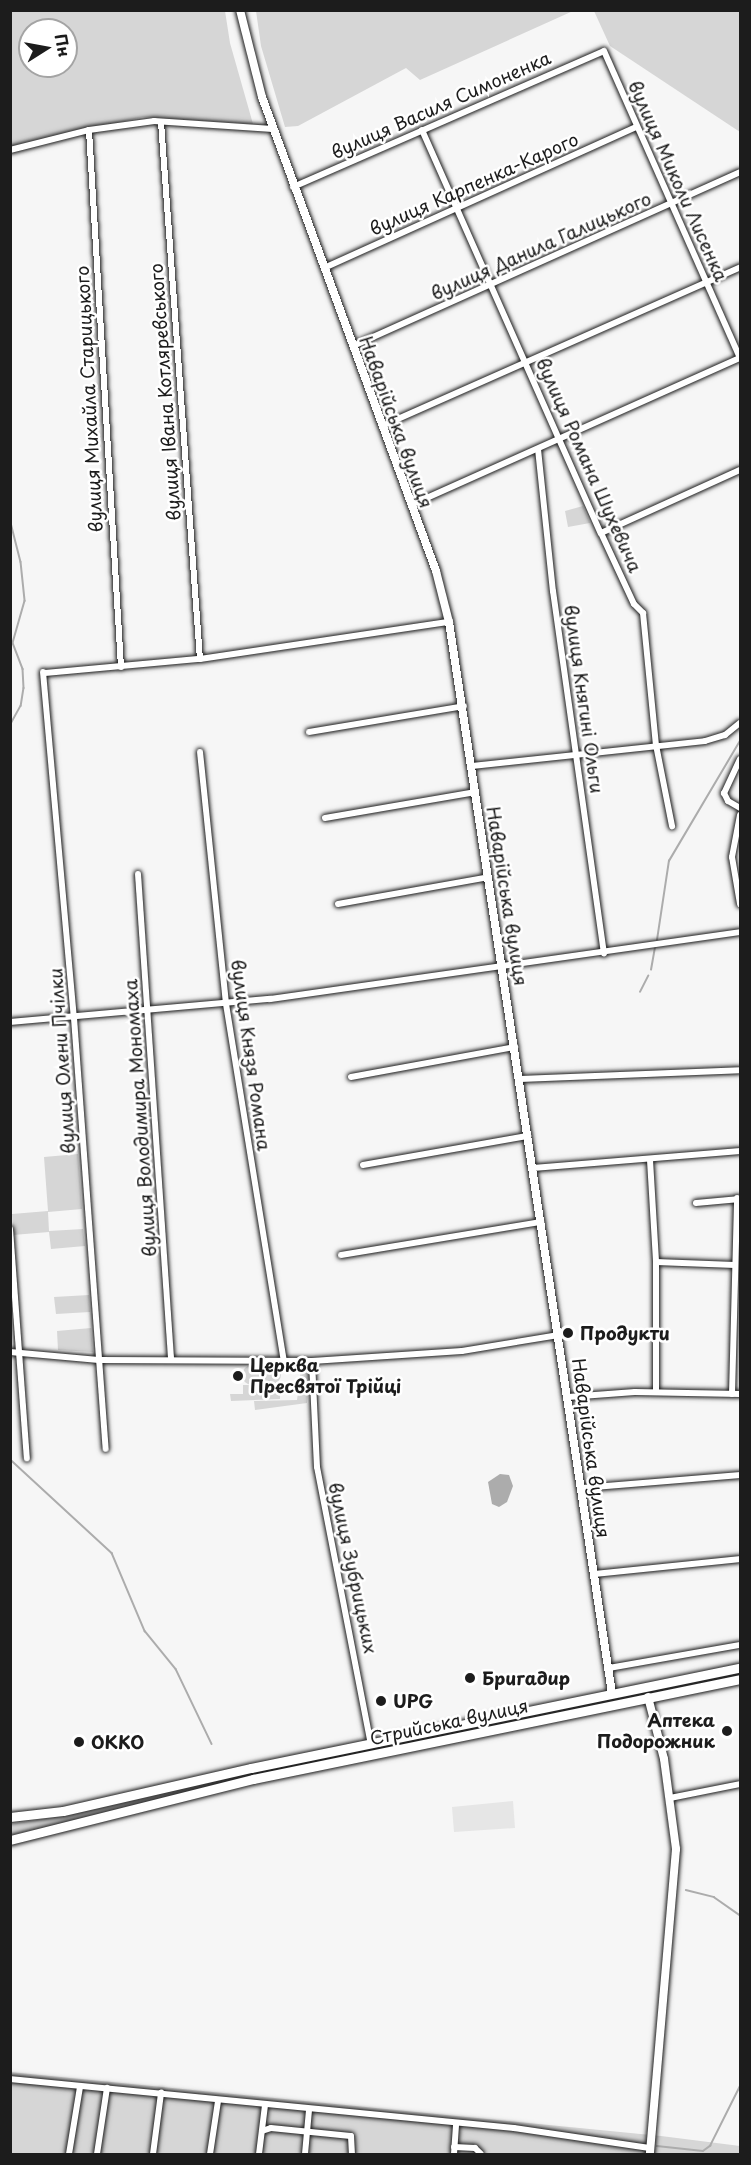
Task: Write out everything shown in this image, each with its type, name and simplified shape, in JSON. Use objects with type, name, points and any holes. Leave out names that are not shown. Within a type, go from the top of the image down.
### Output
[{"type":"highway","name":"Стрийська вулиця","points":[[10,1817],[63,1811],[371,1744],[741,1668]]},
{"type":"highway","name":"Стрийська вулиця","points":[[10,1840],[176,1797],[741,1679]]},
{"type":"street","name":"Наварійська вулиця","points":[[240,10],[251,63],[273,129],[436,572],[449,622],[464,706],[612,1694]]},
{"type":"street","name":"вулиця Миколи Лисенка","points":[[600,50],[606,54],[740,358]]},
{"type":"street","name":"вулиця Василя Симоненка","points":[[293,187],[600,50]]},
{"type":"street","points":[[10,150],[89,130],[161,122],[273,129]]},
{"type":"street","name":"вулиця Івана Котляревського","points":[[161,122],[200,659]]},
{"type":"street","name":"вулиця Карпенка-Карого","points":[[324,267],[637,127]]},
{"type":"street","name":"вулиця Михайла Старицького","points":[[89,130],[121,667]]},
{"type":"street","name":"вулиця Романа Шухевича","points":[[422,130],[456,209],[492,283],[601,533],[634,604],[643,613],[656,745],[672,826]]},
{"type":"street","name":"вулиця Данила Галицького","points":[[353,346],[741,172]]},
{"type":"street","points":[[382,426],[741,267]]},
{"type":"street","points":[[411,505],[740,358]]},
{"type":"street","name":"вулиця Княгині Ольги","points":[[538,449],[576,754],[604,952]]},
{"type":"street","points":[[601,533],[741,470]]},
{"type":"street","points":[[121,667],[200,659],[449,622]]},
{"type":"street","name":"вулиця Олени Пчілки","points":[[106,1449],[74,1018],[44,672],[121,667]]},
{"type":"street","points":[[309,732],[464,706]]},
{"type":"street","points":[[472,766],[705,741],[725,735],[741,723]]},
{"type":"street","name":"вулиця Князя Романа","points":[[200,752],[226,1004],[284,1362]]},
{"type":"street","points":[[741,759],[724,793],[728,801],[741,808]]},
{"type":"street","points":[[325,818],[476,792]]},
{"type":"street","points":[[741,815],[732,857],[741,904]]},
{"type":"street","name":"вулиця Володимира Мономаха","points":[[138,874],[171,1360]]},
{"type":"street","points":[[338,904],[489,877]]},
{"type":"street","points":[[10,1022],[270,999],[741,933]]},
{"type":"street","points":[[351,1077],[515,1047]]},
{"type":"street","points":[[520,1079],[741,1070]]},
{"type":"street","points":[[363,1165],[528,1136]]},
{"type":"street","points":[[533,1168],[741,1151]]},
{"type":"street","points":[[651,1160],[656,1262],[656,1392]]},
{"type":"street","points":[[696,1203],[739,1198],[732,1394]]},
{"type":"street","points":[[341,1255],[541,1222]]},
{"type":"street","points":[[10,1229],[27,1458]]},
{"type":"street","points":[[656,1262],[735,1265]]},
{"type":"street","points":[[733,1316],[741,1316]]},
{"type":"street","points":[[10,1352],[99,1360],[284,1362],[462,1351],[559,1335]]},
{"type":"street","name":"вулиця Зубрицьких","points":[[312,1361],[317,1467],[371,1744]]},
{"type":"street","points":[[568,1397],[656,1392],[741,1394]]},
{"type":"street","points":[[582,1488],[741,1475]]},
{"type":"street","points":[[595,1574],[741,1559]]},
{"type":"street","points":[[609,1668],[741,1645]]},
{"type":"street","points":[[10,2079],[456,2123],[650,2151],[676,1849],[670,1798],[648,1697]]},
{"type":"street","points":[[670,1798],[741,1784]]},
{"type":"street","points":[[69,2154],[80,2087]]},
{"type":"street","points":[[97,2154],[107,2088]]},
{"type":"street","points":[[153,2154],[161,2093]]},
{"type":"street","points":[[210,2154],[218,2101]]},
{"type":"street","points":[[259,2154],[266,2106]]},
{"type":"street","points":[[305,2154],[309,2110]]},
{"type":"street","points":[[454,2154],[456,2123]]},
{"type":"street","points":[[262,2131],[272,2127],[351,2136],[352,2154]]},
{"type":"street","points":[[454,2146],[475,2148],[482,2154]]},
{"type":"shaded area","points":[[256,10],[573,11],[420,80],[406,68],[298,126],[285,127],[261,46]]},
{"type":"shaded area","points":[[10,11],[225,11],[230,43],[253,124],[143,117],[11,146]]},
{"type":"shaded area","points":[[594,11],[740,11],[740,132],[610,46]]},
{"type":"shaded area","points":[[583,506],[590,523],[568,527],[565,511]]},
{"type":"shaded area","points":[[78,1154],[82,1209],[48,1212],[49,1231],[83,1229],[85,1246],[51,1249],[49,1232],[13,1235],[12,1214],[48,1211],[44,1157]]},
{"type":"shaded area","points":[[89,1295],[90,1312],[56,1314],[54,1297]]},
{"type":"shaded area","points":[[91,1328],[93,1352],[58,1350],[57,1331]]},
{"type":"shaded area","points":[[252,1365],[259,1368],[262,1375],[259,1382],[252,1385],[245,1382],[242,1375],[245,1368]]},
{"type":"shaded area","points":[[268,1366],[276,1366],[281,1371],[279,1382],[268,1384],[263,1379],[263,1371]]},
{"type":"shaded area","points":[[301,1368],[310,1368],[307,1403],[255,1410],[254,1401],[297,1400]]},
{"type":"shaded area","points":[[243,1385],[280,1385],[280,1399],[231,1401],[230,1394],[243,1394]]},
{"type":"shaded area","points":[[500,1474],[509,1475],[513,1486],[507,1502],[499,1507],[492,1504],[488,1482]]},
{"type":"shaded area","points":[[740,1671],[740,1675],[487,1725],[489,1723]]},
{"type":"shaded area","points":[[472,1726],[473,1730],[11,1835],[10,1824],[65,1816]]},
{"type":"shaded area","points":[[513,1801],[515,1828],[454,1832],[452,1807]]},
{"type":"shaded area","points":[[10,2072],[661,2136],[740,2146],[740,2154],[11,2154]]},
{"type":"waterway","points":[[10,519],[21,562],[25,601],[13,643],[23,669],[24,688],[21,706],[10,726]]},
{"type":"waterway","points":[[657,940],[669,861],[740,741]]},
{"type":"waterway","points":[[651,970],[655,948]]},
{"type":"waterway","points":[[640,992],[648,976]]},
{"type":"waterway","points":[[10,1459],[112,1553],[145,1631],[176,1669],[212,1744]]},
{"type":"waterway","points":[[686,1890],[714,1897],[740,1915]]},
{"type":"waterway","points":[[657,2146],[703,2151],[710,2146],[740,2086]]},
{"type":"place","name":"Продукти","points":[[568,1333]]},
{"type":"place","name":"Церква Пресвятої Трійці","points":[[238,1376]]},
{"type":"place","name":"Бригадир","points":[[470,1678]]},
{"type":"place","name":"UPG","points":[[381,1701]]},
{"type":"place","name":"Аптека Подорожник","points":[[727,1731]]},
{"type":"place","name":"ОККО","points":[[79,1742]]}]
